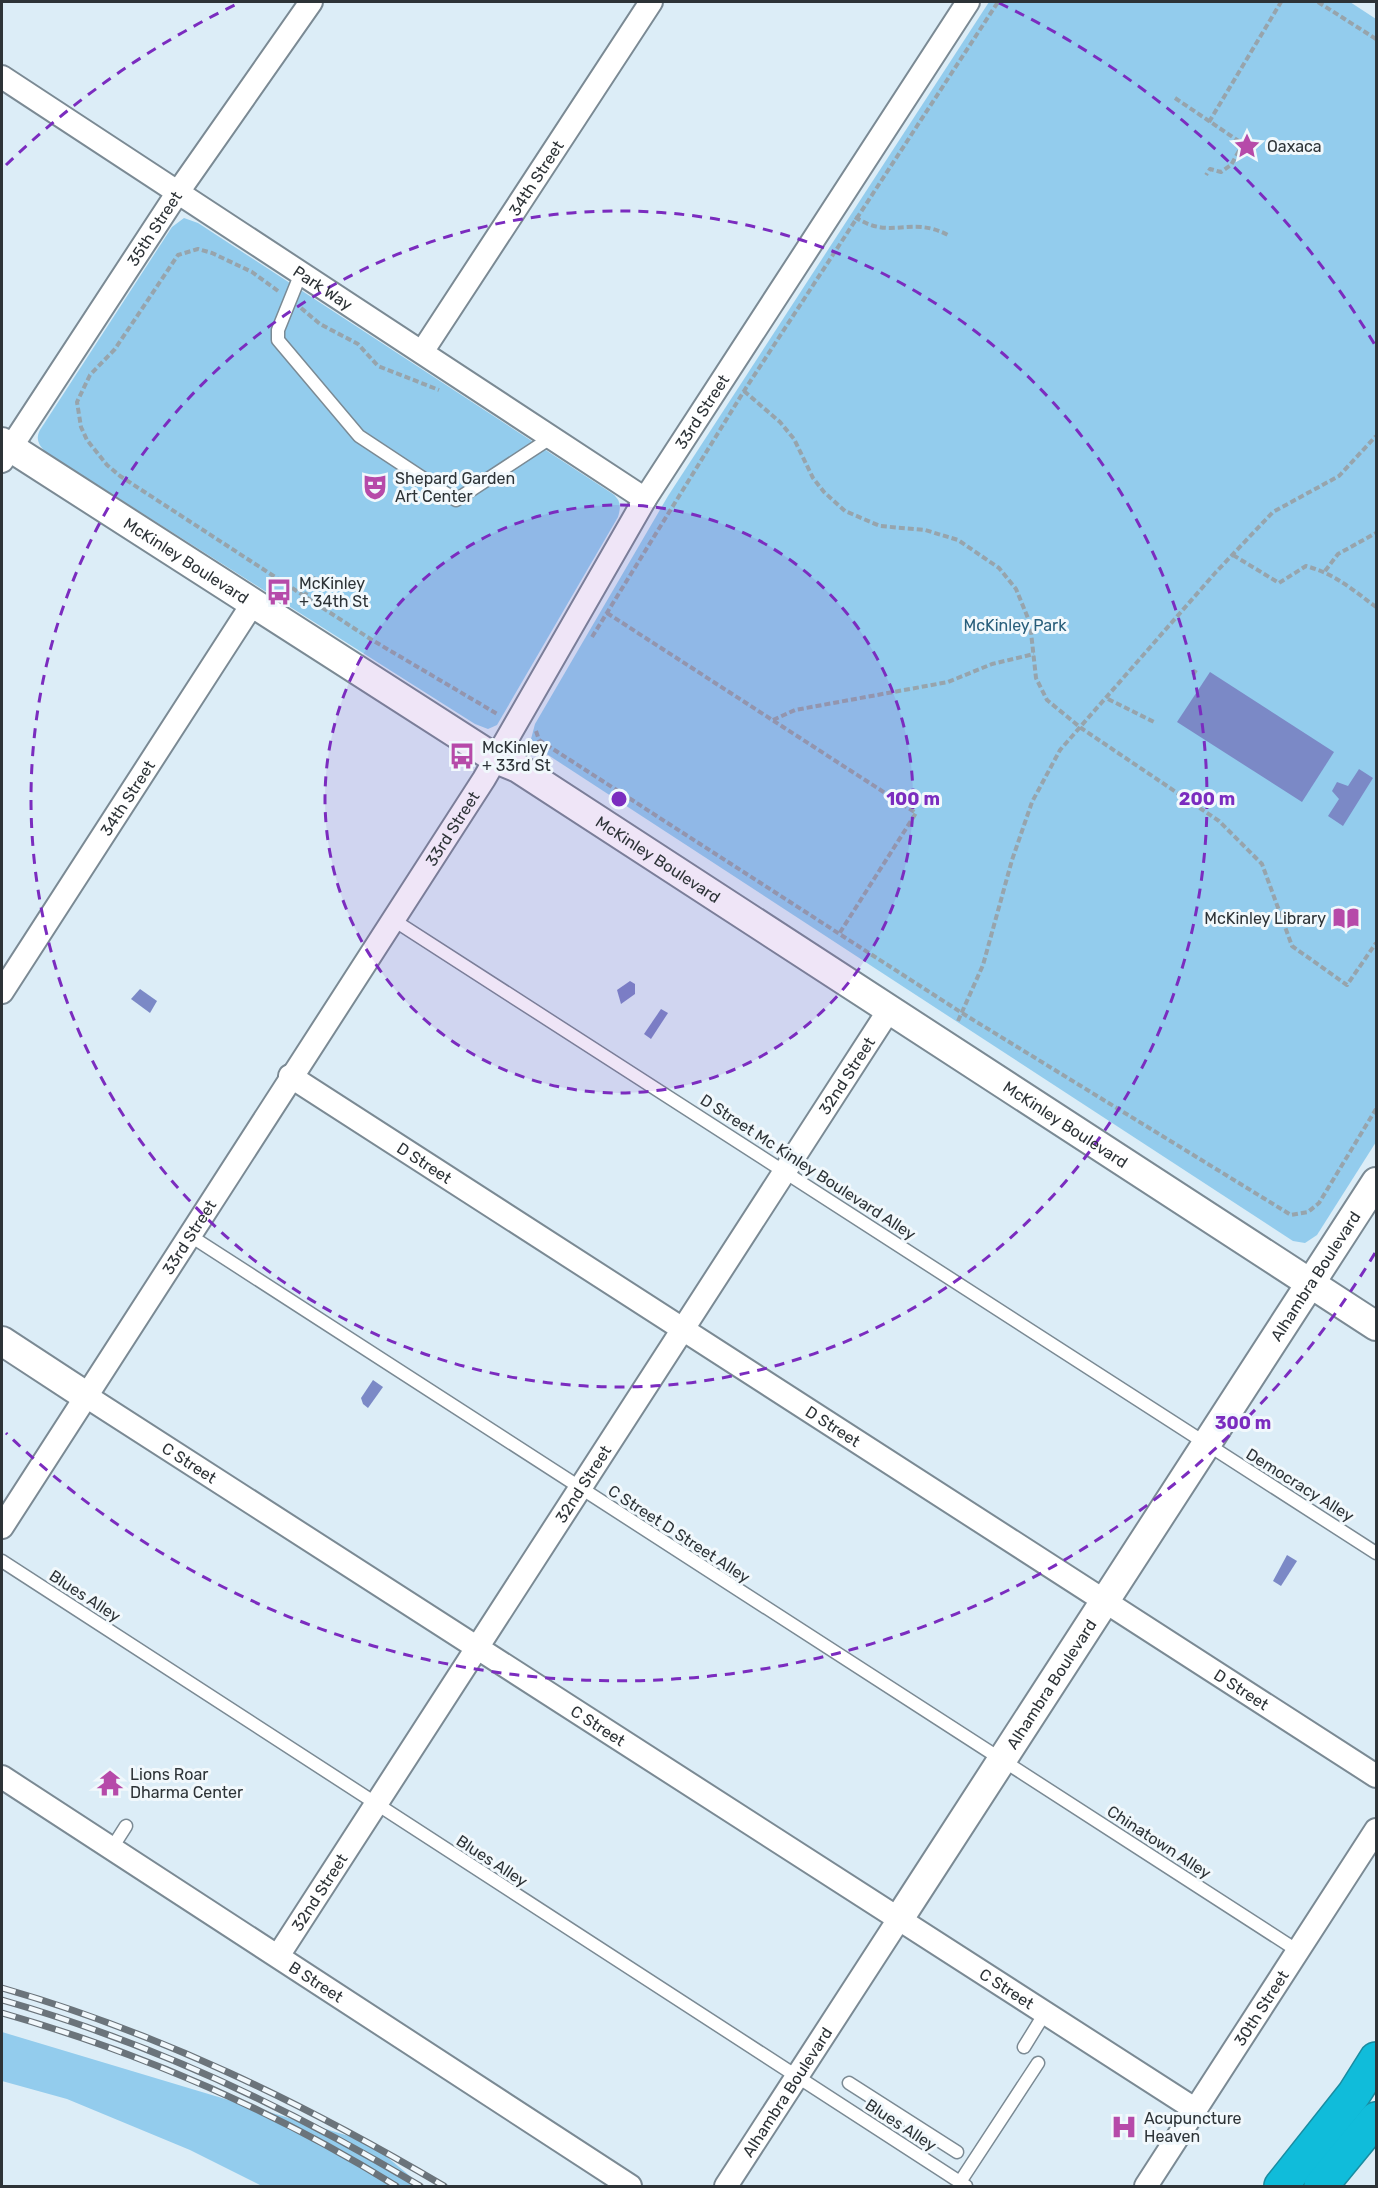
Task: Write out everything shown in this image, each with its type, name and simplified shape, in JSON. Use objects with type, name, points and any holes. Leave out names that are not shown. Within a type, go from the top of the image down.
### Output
[{"type":"highway","points":[[1281,2187],[1354,2094],[1377,2059]]},
{"type":"highway","points":[[1321,2187],[1377,2119]]},
{"type":"street","name":"35th Street","points":[[4,450],[178,192],[311,2]]},
{"type":"street","name":"34th Street","points":[[422,352],[651,2]]},
{"type":"street","name":"33rd Street","points":[[3,1520],[86,1396],[496,759],[645,499],[968,2]]},
{"type":"street","name":"Park Way","points":[[2,77],[645,499]]},
{"type":"street","name":"McKinley Boulevard","points":[[4,450],[253,603],[496,759],[518,768],[1377,1326]]},
{"type":"street","name":"34th Street","points":[[2,992],[253,603]]},
{"type":"street","name":"32nd Street","points":[[278,1956],[889,1010]]},
{"type":"street","name":"D Street","points":[[290,1076],[1377,1776]]},
{"type":"street","name":"Alhambra Boulevard","points":[[726,2187],[1377,1182]]},
{"type":"street","name":"C Street","points":[[2,1341],[1196,2110]]},
{"type":"street","name":"B Street","points":[[2,1777],[630,2187]]},
{"type":"street","name":"30th Street","points":[[1146,2187],[1377,1830]]},
{"type":"lane","points":[[301,273],[277,336],[281,346],[359,436],[456,500],[552,437]]},
{"type":"lane","name":"D Street Mc Kinley Boulevard Alley","points":[[392,919],[1206,1444]]},
{"type":"lane","name":"C Street D Street Alley","points":[[189,1235],[1002,1761]]},
{"type":"lane","name":"Democracy Alley","points":[[1206,1444],[1377,1553]]},
{"type":"lane","name":"Blues Alley","points":[[2,1562],[963,2184]]},
{"type":"lane","points":[[203,1708],[210,1697]]},
{"type":"lane","name":"Chinatown Alley","points":[[1002,1761],[1298,1951]]},
{"type":"lane","points":[[112,1848],[126,1826]]},
{"type":"lane","points":[[1024,2047],[1045,2013]]},
{"type":"lane","points":[[963,2184],[1038,2063]]},
{"type":"lane","points":[[849,2083],[957,2152]]},
{"type":"path","points":[[589,642],[744,391],[998,2]]},
{"type":"path","points":[[1209,122],[1281,2]]},
{"type":"path","points":[[1318,2],[1377,39]]},
{"type":"path","points":[[1175,98],[1243,144],[1231,165],[1221,172],[1210,169],[1206,175]]},
{"type":"path","points":[[850,214],[879,229],[922,225],[948,235]]},
{"type":"path","points":[[445,391],[408,380],[378,366],[358,344],[313,319],[259,276],[198,249],[184,252],[172,263],[115,349],[90,375],[80,392],[78,413],[87,440],[106,465],[120,476],[381,645],[463,692],[502,718]]},
{"type":"path","points":[[744,391],[780,422],[794,439],[813,478],[824,492],[845,511],[880,526],[924,530],[958,540],[999,568],[1021,600],[1030,623],[1036,678],[1042,694],[1052,706],[1081,728],[1219,821],[1262,864],[1292,946],[1347,985],[1377,943]]},
{"type":"path","points":[[958,1021],[983,964],[1012,860],[1032,802],[1060,750],[1273,512],[1339,476],[1377,436]]},
{"type":"path","points":[[1325,571],[1338,554],[1377,533]]},
{"type":"path","points":[[1233,555],[1279,583],[1306,566],[1325,571],[1358,591],[1377,606]]},
{"type":"path","points":[[295,610],[316,577]]},
{"type":"path","points":[[607,613],[916,813],[839,934]]},
{"type":"path","points":[[773,720],[795,710],[948,682],[992,664],[1034,654]]},
{"type":"path","points":[[1193,675],[1196,670]]},
{"type":"path","points":[[1108,699],[1154,722]]},
{"type":"path","points":[[538,725],[536,731],[539,740],[962,1013],[1291,1215],[1308,1212],[1319,1203],[1377,1109]]},
{"type":"green space","name":"McKinley Park","points":[[989,2],[1350,2],[1376,19],[1376,1142],[1317,1235],[1305,1243],[1293,1241],[542,751],[531,739],[535,724],[668,496]]},
{"type":"green space","points":[[184,218],[198,223],[618,499],[620,507],[618,517],[497,725],[488,729],[475,724],[47,453],[40,445],[38,436],[40,430],[172,227]]},
{"type":"green space","points":[[2,2032],[369,2142],[422,2186],[262,2186],[190,2150],[67,2099],[2,2081]]},
{"type":"shaded area","points":[[1210,672],[1334,752],[1302,802],[1177,722]]},
{"type":"shaded area","points":[[1359,769],[1373,778],[1343,826],[1328,816],[1339,799],[1332,791],[1337,782],[1348,786]]},
{"type":"shaded area","points":[[630,981],[635,984],[635,994],[621,1004],[617,990]]},
{"type":"shaded area","points":[[140,989],[157,1001],[150,1013],[131,999]]},
{"type":"shaded area","points":[[661,1009],[668,1013],[651,1039],[644,1034]]},
{"type":"shaded area","points":[[373,1380],[383,1387],[368,1408],[363,1404],[361,1398]]},
{"type":"shaded area","points":[[1287,1555],[1297,1561],[1281,1586],[1273,1581]]},
{"type":"railway","points":[[2,1988],[117,2026],[229,2073],[338,2126],[444,2186]]},
{"type":"railway","points":[[2,2000],[111,2036],[217,2079],[320,2130],[420,2186]]},
{"type":"railway","points":[[2,2013],[104,2046],[205,2086],[303,2133],[396,2186]]},
{"type":"place","name":"Oaxaca","points":[[1247,146]]},
{"type":"place","name":"Shepard Garden Art Center","points":[[375,487]]},
{"type":"place","name":"McKinley + 34th St","points":[[279,592]]},
{"type":"place","name":"McKinley + 33rd St","points":[[462,756]]},
{"type":"place","name":"McKinley Library","points":[[1346,918]]},
{"type":"place","name":"Lions Roar Dharma Center","points":[[110,1783]]},
{"type":"place","name":"Acupuncture Heaven","points":[[1124,2127]]}]
